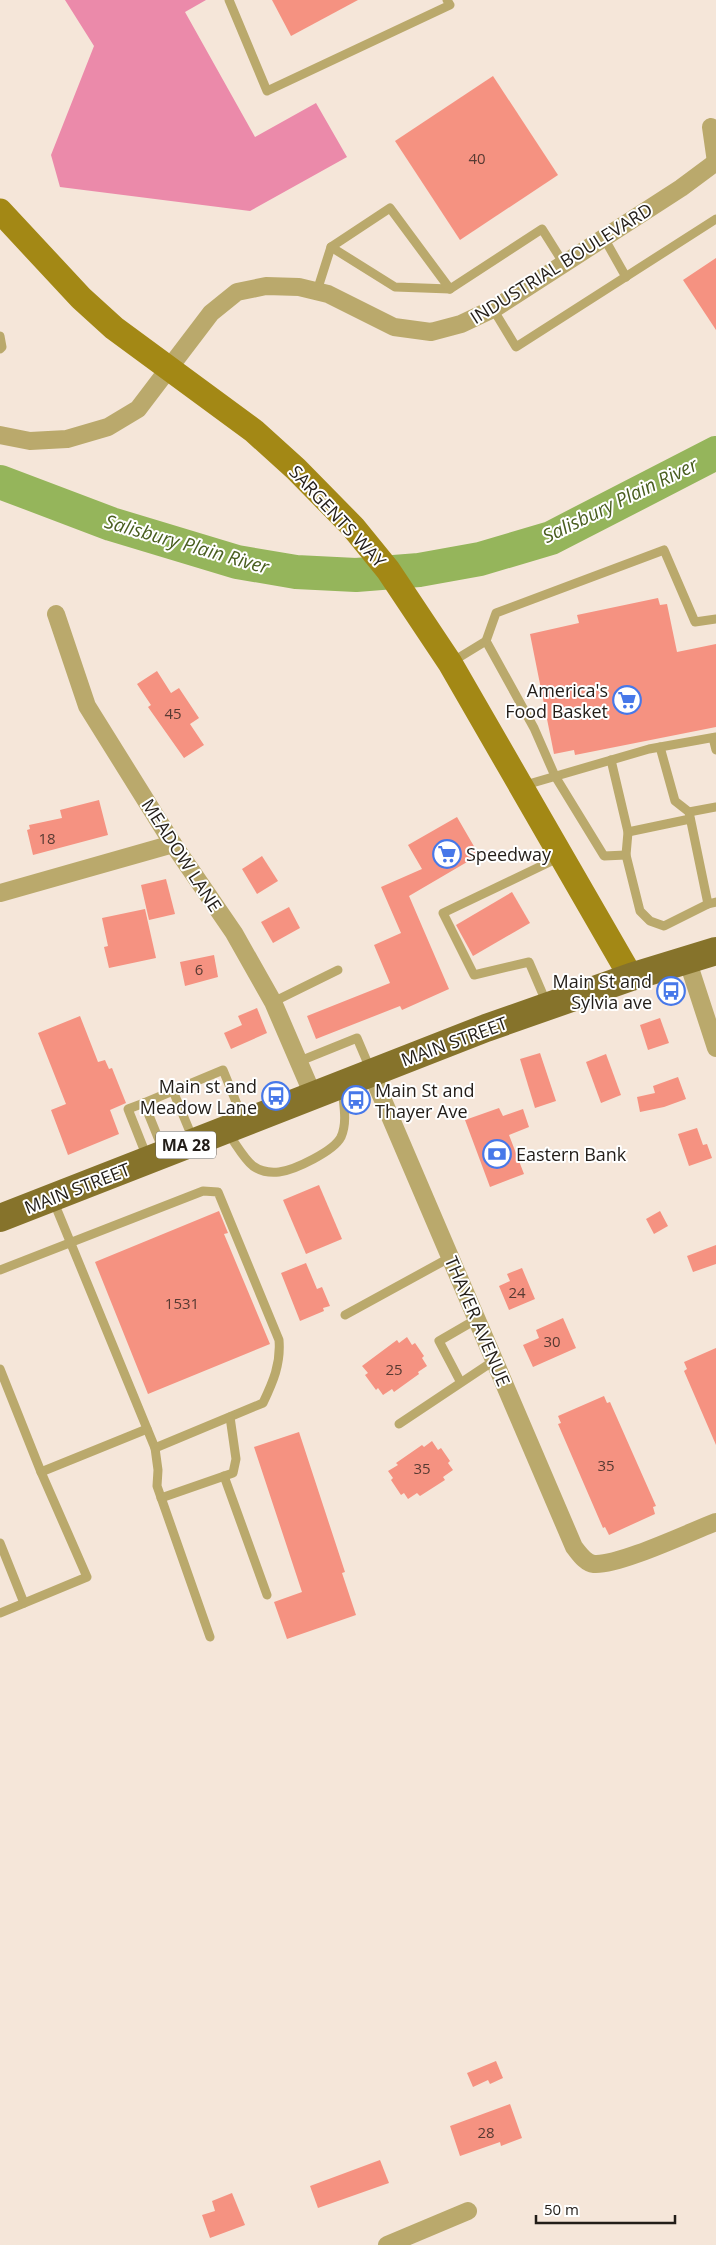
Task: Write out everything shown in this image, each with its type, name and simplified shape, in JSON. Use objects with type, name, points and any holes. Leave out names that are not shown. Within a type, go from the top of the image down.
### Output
[{"type":"main road","name":"SARGENTS WAY","points":[[1,215],[81,298],[114,328],[254,431],[296,469],[353,527],[388,570],[450,663],[631,977]]},
{"type":"main road","name":"MAIN STREET","points":[[0,1218],[371,1072],[548,1006],[631,977],[716,951]]},
{"type":"street","name":"INDUSTRIAL BOULEVARD","points":[[0,435],[46,442],[67,439],[108,427],[138,409],[211,313],[237,292],[266,286],[299,287],[328,294],[394,327],[431,332],[461,324],[493,309],[564,264],[681,188],[716,162],[714,124]]},
{"type":"street","name":"MEADOW LANE","points":[[56,614],[87,706],[173,844],[234,932],[273,1002],[313,1095]]},
{"type":"street","points":[[0,894],[173,844]]},
{"type":"street","points":[[687,959],[712,1019],[716,1048]]},
{"type":"street","name":"THAYER AVENUE","points":[[371,1072],[478,1319],[566,1532],[582,1558],[592,1564],[612,1562],[716,1522]]},
{"type":"street","points":[[387,2245],[468,2211]]},
{"type":"lane","points":[[229,0],[267,91],[450,5],[447,0]]},
{"type":"lane","points":[[317,291],[331,247],[390,208],[450,290]]},
{"type":"lane","points":[[493,309],[516,347],[716,219]]},
{"type":"lane","points":[[331,247],[395,287],[450,290],[542,229],[564,264]]},
{"type":"lane","points":[[604,238],[626,277]]},
{"type":"lane","points":[[0,336],[2,347],[0,349]]},
{"type":"lane","points":[[450,663],[486,641],[496,613],[664,550],[695,622],[716,619]]},
{"type":"lane","points":[[486,641],[534,728],[555,776],[604,856],[626,855]]},
{"type":"lane","points":[[521,786],[660,747],[714,738],[716,750]]},
{"type":"lane","points":[[611,760],[628,832],[626,855],[640,911],[650,921],[664,926],[712,903],[698,834],[690,816],[675,801],[660,747]]},
{"type":"lane","points":[[628,832],[690,816],[716,807]]},
{"type":"lane","points":[[548,1006],[529,962],[474,976],[443,913],[562,857]]},
{"type":"lane","points":[[273,1002],[338,970]]},
{"type":"lane","points":[[300,1061],[356,1038],[371,1072]]},
{"type":"lane","points":[[157,1157],[128,1109],[223,1070],[235,1126],[252,1165],[265,1172],[279,1172],[306,1162],[336,1146],[342,1135],[345,1123],[342,1084]]},
{"type":"lane","points":[[173,1091],[194,1142]]},
{"type":"lane","points":[[144,1103],[157,1157]]},
{"type":"lane","points":[[0,1270],[203,1191],[218,1192],[279,1340],[280,1353],[275,1378],[263,1403],[155,1448]]},
{"type":"lane","points":[[52,1198],[155,1448],[158,1470],[157,1486],[210,1637]]},
{"type":"lane","points":[[345,1315],[451,1257]]},
{"type":"lane","points":[[460,1381],[439,1341],[478,1319]]},
{"type":"lane","points":[[399,1424],[460,1381],[494,1360]]},
{"type":"lane","points":[[0,1369],[87,1577],[0,1613]]},
{"type":"lane","points":[[161,1498],[233,1473],[236,1459],[230,1417]]},
{"type":"lane","points":[[42,1472],[147,1429]]},
{"type":"lane","points":[[224,1476],[267,1595]]},
{"type":"lane","points":[[0,1543],[24,1603]]},
{"type":"shaded area","points":[[65,0],[206,0],[185,12],[255,137],[316,103],[347,157],[250,211],[60,187],[51,155],[94,46]]},
{"type":"building","points":[[272,0],[358,0],[291,36]]},
{"type":"building","points":[[493,76],[558,175],[460,240],[395,141]]},
{"type":"building","points":[[716,258],[716,330],[683,280]]},
{"type":"building","points":[[658,598],[660,605],[667,604],[677,652],[716,644],[716,727],[575,755],[574,750],[554,754],[530,634],[579,623],[577,615]]},
{"type":"building","points":[[157,671],[171,693],[179,688],[199,718],[190,724],[204,745],[184,758],[148,707],[151,705],[137,684]]},
{"type":"building","points":[[99,800],[108,835],[33,855],[27,830],[30,829],[29,825],[62,818],[60,810]]},
{"type":"building","points":[[457,817],[479,855],[409,896],[449,989],[402,1010],[400,1006],[316,1039],[307,1016],[390,983],[374,945],[401,933],[381,887],[422,869],[408,845]]},
{"type":"building","points":[[262,856],[278,881],[257,894],[242,869]]},
{"type":"building","points":[[166,879],[175,914],[149,920],[141,885]]},
{"type":"building","points":[[512,892],[530,923],[473,956],[456,925]]},
{"type":"building","points":[[289,907],[300,928],[273,943],[261,922]]},
{"type":"building","points":[[145,909],[156,958],[109,968],[104,947],[108,946],[102,918]]},
{"type":"building","points":[[214,955],[218,977],[185,986],[180,962]]},
{"type":"building","points":[[257,1008],[267,1033],[231,1049],[224,1033],[242,1025],[238,1016]]},
{"type":"building","points":[[80,1016],[98,1062],[105,1060],[109,1069],[112,1068],[126,1103],[110,1110],[119,1134],[68,1155],[51,1110],[66,1104],[38,1033]]},
{"type":"building","points":[[660,1018],[669,1043],[648,1050],[640,1025]]},
{"type":"building","points":[[540,1053],[556,1101],[535,1108],[520,1059]]},
{"type":"building","points":[[606,1054],[621,1095],[601,1103],[586,1062]]},
{"type":"building","points":[[678,1077],[686,1099],[664,1107],[640,1112],[637,1097],[655,1093],[653,1086]]},
{"type":"building","name":"Eastern Bank","points":[[499,1108],[503,1116],[523,1109],[529,1127],[509,1135],[524,1174],[490,1187],[465,1120]]},
{"type":"building","points":[[697,1128],[703,1145],[707,1144],[712,1158],[689,1166],[678,1134]]},
{"type":"building","points":[[319,1185],[342,1239],[306,1254],[283,1200]]},
{"type":"building","points":[[219,1211],[228,1233],[224,1234],[270,1344],[148,1394],[95,1262]]},
{"type":"building","points":[[660,1211],[668,1226],[654,1234],[646,1219]]},
{"type":"building","points":[[716,1245],[716,1264],[693,1272],[687,1256]]},
{"type":"building","points":[[306,1263],[317,1289],[322,1287],[330,1306],[323,1308],[324,1311],[300,1321],[281,1273]]},
{"type":"building","points":[[522,1268],[535,1299],[509,1310],[499,1286],[510,1281],[507,1274]]},
{"type":"building","points":[[563,1318],[576,1348],[533,1367],[523,1345],[539,1338],[536,1330]]},
{"type":"building","points":[[407,1337],[412,1345],[415,1343],[424,1356],[422,1358],[427,1366],[394,1392],[392,1389],[383,1395],[378,1388],[376,1390],[365,1375],[368,1373],[362,1366],[397,1340],[399,1343]]},
{"type":"building","points":[[716,1348],[716,1445],[684,1371],[687,1369],[684,1362]]},
{"type":"building","points":[[604,1396],[607,1403],[610,1402],[656,1506],[653,1507],[655,1514],[609,1535],[605,1527],[603,1528],[558,1424],[561,1423],[558,1416]]},
{"type":"building","points":[[299,1432],[345,1572],[342,1573],[356,1615],[287,1639],[274,1602],[302,1592],[254,1447]]},
{"type":"building","points":[[432,1441],[438,1450],[441,1448],[450,1461],[448,1463],[453,1470],[443,1477],[445,1480],[420,1496],[417,1493],[408,1499],[404,1493],[401,1495],[391,1480],[393,1478],[388,1471],[422,1445],[424,1447]]},
{"type":"building","points":[[496,2061],[503,2078],[490,2084],[488,2080],[473,2087],[467,2073]]},
{"type":"building","points":[[510,2104],[522,2138],[501,2146],[500,2142],[460,2156],[450,2126]]},
{"type":"building","points":[[380,2160],[389,2183],[318,2208],[310,2186]]},
{"type":"building","points":[[232,2193],[245,2225],[210,2238],[202,2215],[215,2211],[212,2201]]},
{"type":"waterway","name":"Salisbury Plain River","points":[[0,482],[111,524],[237,562],[296,572],[356,575],[419,570],[480,559],[551,538],[716,453]]},
{"type":"place","name":"America's Food Basket","points":[[627,700]]},
{"type":"place","name":"Speedway","points":[[447,854]]},
{"type":"place","name":"Main St and Sylvia ave","points":[[671,991]]},
{"type":"place","name":"Main st and Meadow Lane","points":[[276,1096]]},
{"type":"place","name":"Main St and Thayer Ave","points":[[356,1100]]},
{"type":"place","name":"Eastern Bank","points":[[497,1154]]}]
